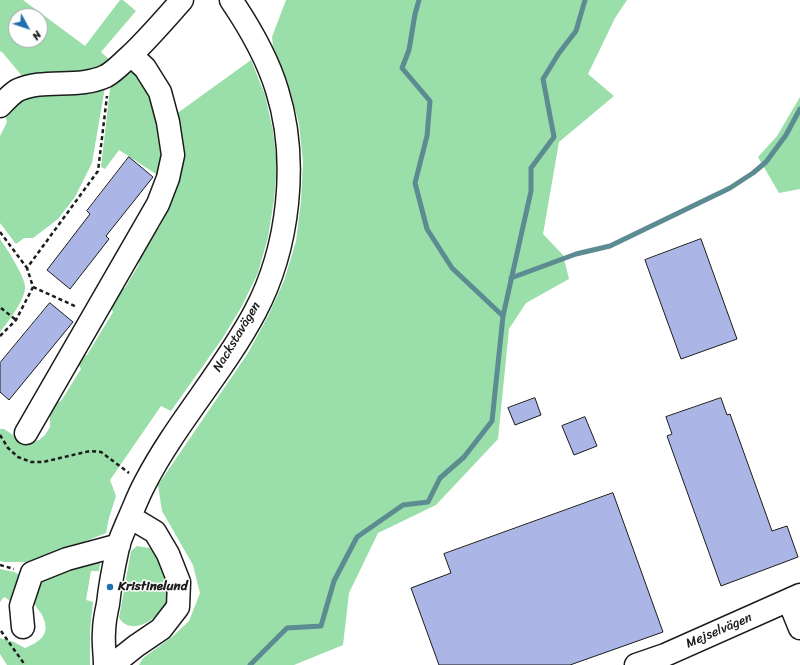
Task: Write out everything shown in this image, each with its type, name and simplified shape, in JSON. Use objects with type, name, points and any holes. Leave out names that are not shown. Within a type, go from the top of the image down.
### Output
[{"type":"street","points":[[0,106],[18,90],[41,84],[66,84],[93,80],[106,76],[131,55],[182,0]]},
{"type":"street","name":"Nackstavägen","points":[[105,665],[104,631],[118,545],[144,484],[166,446],[236,344],[255,311],[270,277],[280,242],[288,194],[289,162],[286,128],[278,90],[264,54],[231,0]]},
{"type":"street","points":[[26,433],[158,204],[168,178],[173,155],[168,122],[160,92],[145,68],[131,55]]},
{"type":"street","points":[[112,665],[161,629],[178,607],[179,582],[168,554],[155,532],[130,517]]},
{"type":"street","points":[[23,627],[21,606],[32,573],[67,559],[118,545]]},
{"type":"street","points":[[794,598],[800,628]]},
{"type":"street","name":"Mejselvägen","points":[[636,665],[794,598]]},
{"type":"path","points":[[27,268],[98,171],[107,90],[106,76]]},
{"type":"path","points":[[0,232],[27,268],[33,286],[16,320],[0,336]]},
{"type":"path","points":[[33,286],[94,315]]},
{"type":"path","points":[[1,308],[16,320]]},
{"type":"path","points":[[0,435],[8,448],[18,457],[31,462],[43,462],[90,451],[101,452],[130,473]]},
{"type":"path","points":[[1,631],[25,665]]},
{"type":"green space","points":[[0,0],[23,0],[34,8],[8,8],[8,48],[48,48],[48,19],[85,46],[120,0],[123,0],[136,11],[101,52],[111,61],[87,74],[22,76],[0,51]]},
{"type":"green space","points":[[286,0],[627,0],[615,18],[588,74],[614,96],[559,142],[543,234],[563,255],[569,279],[526,303],[509,329],[498,439],[436,505],[378,533],[349,593],[343,645],[294,665],[139,665],[143,658],[172,637],[189,621],[200,593],[193,565],[162,511],[158,485],[248,353],[268,316],[284,281],[296,241],[301,201],[303,162],[299,124],[288,83],[273,46],[272,37]]},
{"type":"green space","points":[[251,60],[265,95],[273,131],[277,164],[274,200],[268,237],[258,273],[242,306],[222,339],[171,411],[161,406],[110,480],[116,496],[106,533],[34,562],[0,561],[0,429],[4,429],[25,443],[39,440],[45,435],[50,427],[50,413],[54,404],[61,401],[81,369],[78,363],[83,356],[87,355],[113,312],[110,305],[117,290],[125,288],[139,264],[136,257],[152,231],[159,228],[169,209],[168,202],[172,117]]},
{"type":"green space","points":[[127,69],[140,76],[158,120],[166,154],[162,178],[119,150],[105,169],[101,167],[110,89],[114,74]]},
{"type":"green space","points":[[105,87],[92,163],[75,197],[58,219],[33,238],[24,238],[16,244],[0,223],[0,136],[7,122],[4,111],[15,99]]},
{"type":"green space","points":[[800,97],[800,189],[779,193],[758,157],[777,136]]},
{"type":"green space","points":[[0,239],[11,255],[24,281],[25,291],[20,304],[0,332]]},
{"type":"green space","points":[[137,546],[150,548],[162,559],[172,590],[169,599],[157,615],[144,624],[131,626],[124,623],[119,618],[131,551]]},
{"type":"green space","points":[[101,559],[99,571],[91,571],[86,600],[93,602],[90,631],[90,665],[7,665],[0,654],[0,638],[14,642],[25,648],[40,639],[45,632],[45,621],[34,600],[37,589],[45,575]]},
{"type":"green space","points":[[0,569],[20,575],[14,603],[4,597],[0,602]]},
{"type":"building","points":[[129,157],[153,177],[106,236],[109,239],[70,289],[47,270],[90,214],[87,211]]},
{"type":"building","points":[[701,239],[737,339],[681,359],[645,260]]},
{"type":"building","points":[[50,303],[73,322],[9,400],[0,392],[0,363]]},
{"type":"building","points":[[535,398],[541,415],[515,425],[508,408]]},
{"type":"building","points":[[721,398],[727,415],[730,414],[772,531],[787,526],[798,557],[721,586],[667,436],[672,434],[666,417]]},
{"type":"building","points":[[585,417],[597,446],[574,455],[562,426]]},
{"type":"building","points":[[613,493],[663,632],[570,665],[439,665],[411,588],[451,573],[444,554]]},
{"type":"waterway","points":[[250,665],[287,628],[321,626],[334,581],[357,537],[403,505],[428,502],[440,478],[464,457],[492,421],[503,316],[452,268],[427,229],[415,183],[427,136],[430,101],[402,68],[409,50],[419,0]]},
{"type":"waterway","points":[[503,316],[531,191],[531,168],[554,137],[543,79],[559,53],[576,31],[585,0]]},
{"type":"waterway","points":[[511,278],[576,254],[610,246],[730,188],[753,173],[766,162],[786,135],[800,109]]},
{"type":"place","name":"Kristinelund","points":[[110,587]]}]
